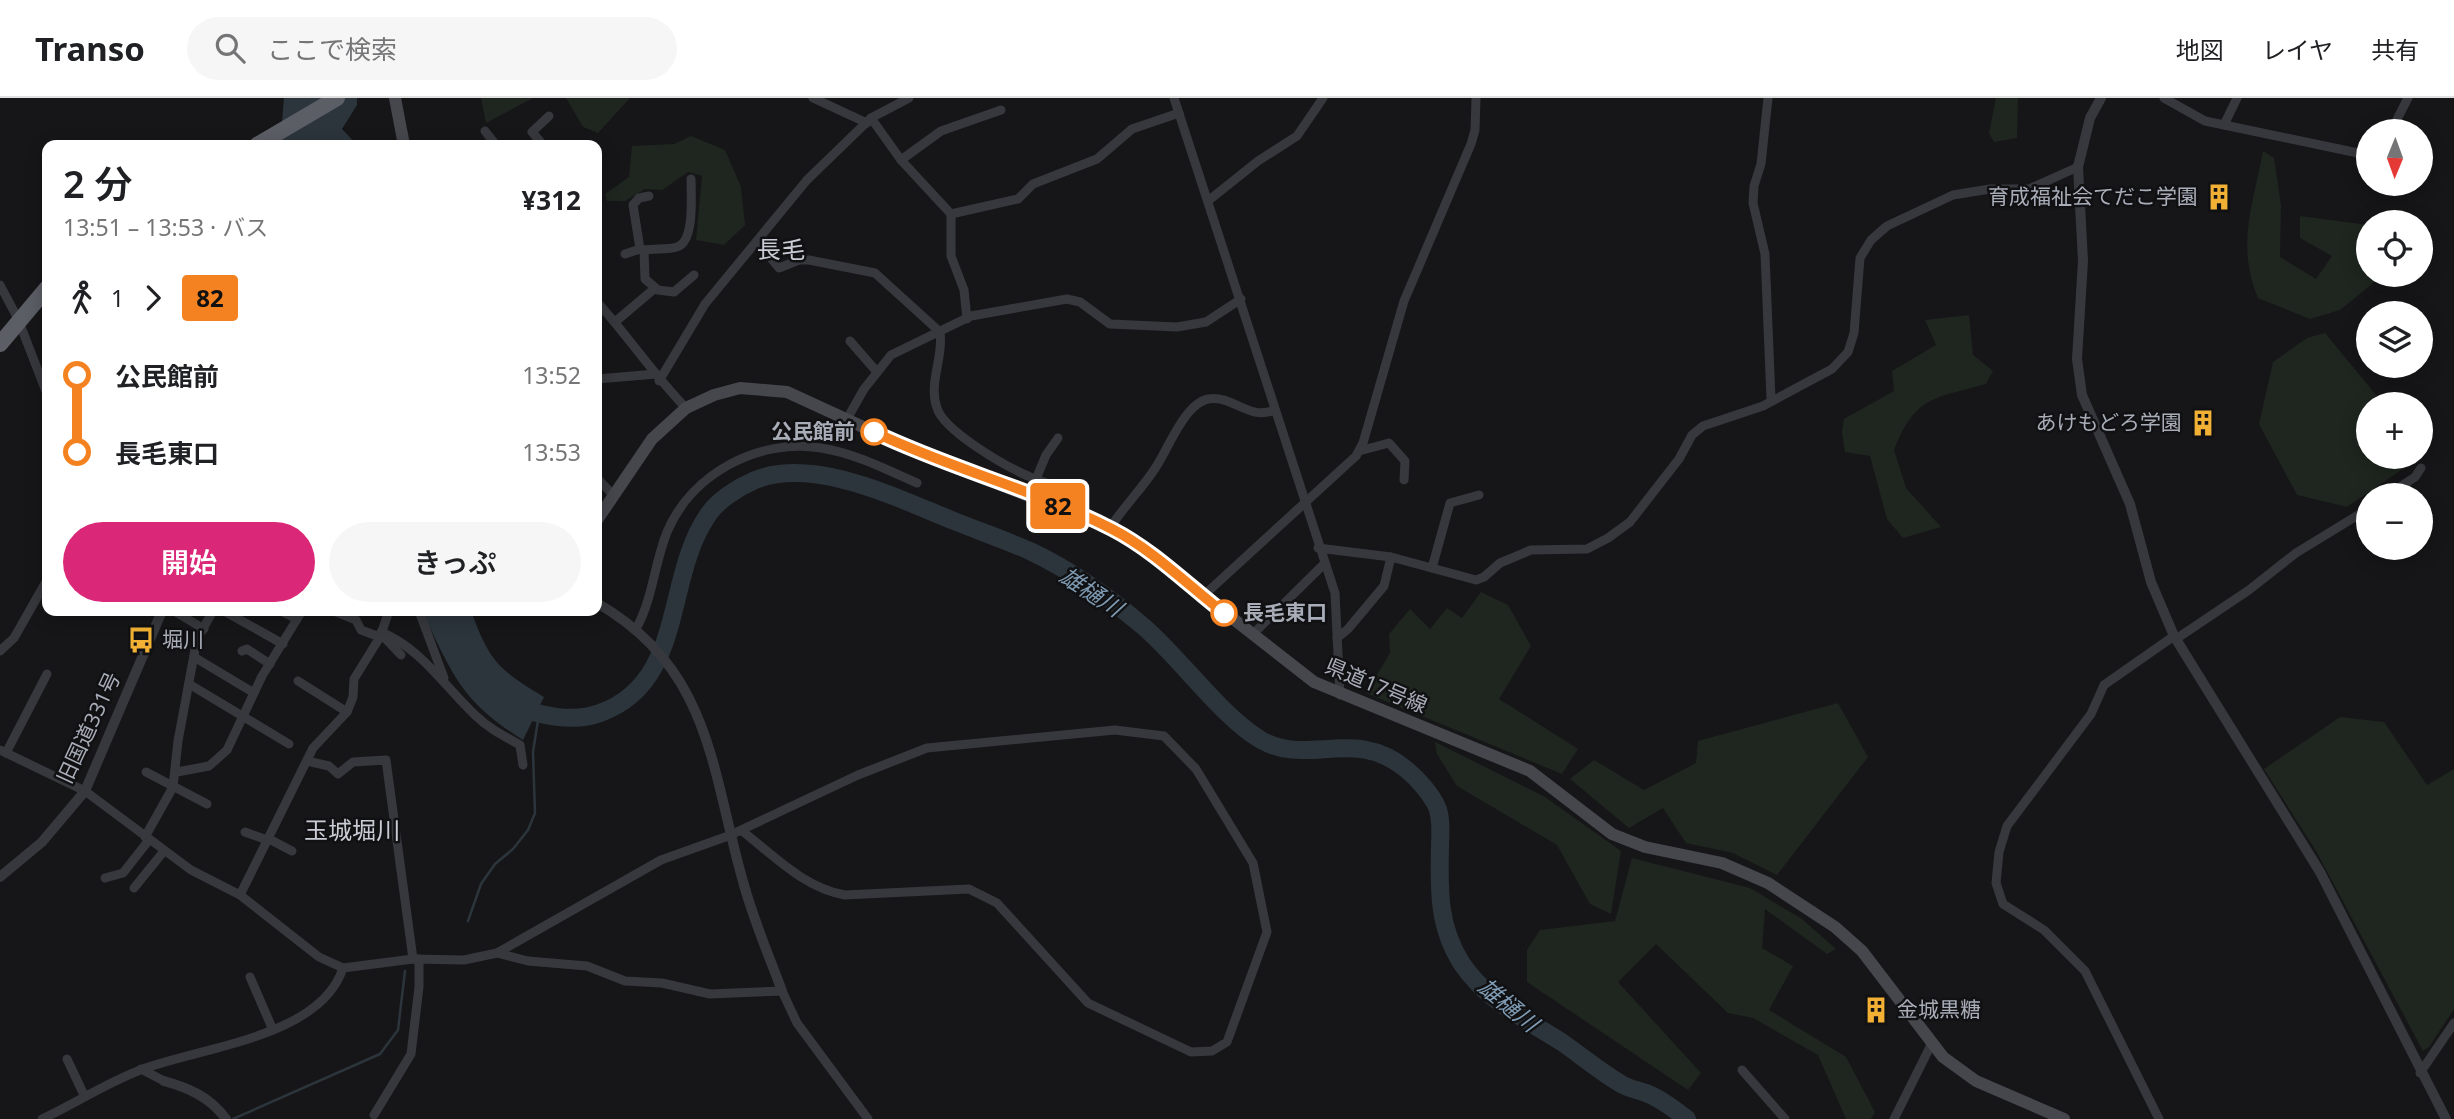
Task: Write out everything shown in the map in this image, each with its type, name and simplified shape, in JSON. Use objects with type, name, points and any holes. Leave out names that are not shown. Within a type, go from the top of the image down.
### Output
[{"type":"highway","points":[[266,140],[337,98]]},
{"type":"highway","points":[[0,344],[18,319],[42,293]]},
{"type":"main road","points":[[396,98],[403,140]]},
{"type":"main road","name":"県道17号線","points":[[602,513],[660,429],[686,408],[714,395],[740,388],[787,392],[924,455],[1110,528],[1154,557],[1297,671],[1340,695],[1530,771],[1597,824],[1629,841],[1722,863],[1768,883],[1835,927],[1862,951],[1931,1045],[1976,1081],[2064,1119]]},
{"type":"street","points":[[813,98],[869,120],[901,160],[951,214],[951,256],[964,290],[967,319]]},
{"type":"street","points":[[658,377],[705,304],[807,180],[869,120],[909,98]]},
{"type":"street","points":[[1174,98],[1241,299],[1318,548],[1335,593],[1340,695]]},
{"type":"street","points":[[1208,201],[1258,161],[1297,136],[1323,98]]},
{"type":"street","points":[[1203,596],[1358,451],[1404,301],[1471,144],[1475,130],[1476,98]]},
{"type":"street","points":[[1768,98],[1761,164],[1754,186],[1753,203],[1765,254],[1771,399]]},
{"type":"street","points":[[2101,98],[2090,118],[2078,167],[2083,261],[2078,379],[2088,411],[2130,504],[2151,582],[2175,638],[2320,872],[2420,1073],[2446,1119]]},
{"type":"street","points":[[2164,98],[2205,121],[2356,153]]},
{"type":"street","points":[[2224,125],[2237,98]]},
{"type":"street","points":[[2397,119],[2408,98]]},
{"type":"street","points":[[901,160],[941,131],[1000,110]]},
{"type":"street","points":[[951,214],[1006,204],[1018,199],[1033,184],[1097,159],[1132,129],[1179,113]]},
{"type":"street","points":[[539,140],[532,132],[549,116]]},
{"type":"street","points":[[485,131],[492,140]]},
{"type":"street","points":[[1318,548],[1391,558],[1476,580],[1484,577],[1500,563],[1531,550],[1587,549],[1630,522],[1679,459],[1692,435],[1703,426],[1763,406],[1771,399],[1832,369],[1848,352],[1854,332],[1860,258],[1871,240],[1887,226],[1953,195],[1990,189],[2029,189],[2078,167]]},
{"type":"street","points":[[625,254],[642,249],[678,247],[684,242],[690,228],[691,179]]},
{"type":"street","points":[[649,196],[639,198],[633,205],[645,279],[654,289],[674,292],[694,275]]},
{"type":"street","points":[[757,241],[779,268],[799,260],[809,260],[875,273],[940,332]]},
{"type":"street","points":[[0,285],[18,319],[42,379]]},
{"type":"street","points":[[615,322],[654,289]]},
{"type":"street","points":[[847,419],[891,355],[967,319],[995,310],[1067,299],[1080,302],[1110,324],[1177,327],[1206,322],[1241,299]]},
{"type":"street","points":[[602,308],[686,408]]},
{"type":"street","points":[[940,332],[934,381],[940,416],[955,432],[1036,479],[1068,492],[1065,509]]},
{"type":"street","points":[[850,341],[877,372]]},
{"type":"street","points":[[602,379],[658,377]]},
{"type":"street","points":[[1110,528],[1125,503],[1155,469],[1189,412],[1198,404],[1206,399],[1224,400],[1251,413],[1266,414],[1275,410]]},
{"type":"street","points":[[1036,479],[1046,455],[1058,438]]},
{"type":"street","points":[[1358,451],[1389,443],[1405,461],[1404,480]]},
{"type":"street","points":[[636,629],[648,607],[667,533],[677,513],[698,488],[735,461],[769,449],[819,447],[918,482]]},
{"type":"street","points":[[2406,483],[2420,469]]},
{"type":"street","points":[[602,483],[614,496]]},
{"type":"street","points":[[1433,568],[1450,503],[1479,495]]},
{"type":"street","points":[[2159,1119],[2085,971],[2044,930],[2003,904],[1996,883],[1999,852],[2007,826],[2091,714],[2104,685],[2249,590],[2296,553],[2356,516]]},
{"type":"street","points":[[1337,638],[1348,629],[1384,586],[1391,558]]},
{"type":"street","points":[[1252,635],[1324,564]]},
{"type":"street","points":[[0,651],[13,638],[42,589]]},
{"type":"street","points":[[602,606],[636,629],[666,658],[685,686],[704,726],[736,832],[744,888],[782,991],[797,1023],[868,1119]]},
{"type":"street","name":"旧国道331号","points":[[0,877],[42,842],[85,791],[160,616]]},
{"type":"street","points":[[182,616],[204,629]]},
{"type":"street","points":[[105,878],[123,873],[147,838],[173,787],[177,772],[178,741],[197,639],[210,616]]},
{"type":"street","points":[[233,616],[283,644]]},
{"type":"street","points":[[177,772],[209,766],[227,750],[254,693],[299,616]]},
{"type":"street","points":[[346,616],[356,620],[361,630],[397,638],[445,681],[458,698],[491,729],[520,745],[523,765]]},
{"type":"street","points":[[240,895],[313,748],[347,712],[353,697],[354,679],[380,634],[387,616]]},
{"type":"street","points":[[421,616],[445,681]]},
{"type":"street","points":[[380,634],[401,655]]},
{"type":"street","points":[[243,651],[247,649],[270,664]]},
{"type":"street","points":[[194,657],[254,693]]},
{"type":"street","points":[[47,674],[3,752],[85,791],[191,870],[240,895],[319,957],[343,968],[416,959],[464,960],[497,953],[661,860],[736,832],[858,775],[927,748],[1115,730],[1164,736],[1196,769],[1253,863],[1267,932],[1227,1042],[1212,1051],[1191,1052],[1087,1003],[997,903],[969,889],[845,895],[831,892],[815,887],[736,832]]},
{"type":"street","points":[[298,681],[347,712]]},
{"type":"street","points":[[189,684],[289,744]]},
{"type":"street","points":[[307,761],[329,766],[338,774],[353,762],[386,760],[416,959],[411,1054],[374,1115]]},
{"type":"street","points":[[146,772],[207,804]]},
{"type":"street","points":[[245,832],[292,851]]},
{"type":"street","points":[[134,888],[164,851]]},
{"type":"street","points":[[497,953],[528,961],[587,966],[625,981],[662,983],[710,994],[782,991]]},
{"type":"street","points":[[42,1119],[141,1069],[250,1039],[273,1030],[302,1014],[329,994],[338,982],[343,968]]},
{"type":"street","points":[[250,977],[273,1030]]},
{"type":"street","points":[[2420,1073],[2454,1023]]},
{"type":"street","points":[[1894,1119],[1931,1045]]},
{"type":"street","points":[[67,1059],[84,1096]]},
{"type":"street","points":[[141,1069],[164,1081],[189,1088],[218,1109],[226,1119]]},
{"type":"street","points":[[1742,1070],[1785,1119]]},
{"type":"shaded area","points":[[284,98],[357,98],[357,105],[342,129],[352,140],[280,140]]},
{"type":"shaded area","points":[[481,98],[533,98],[486,123]]},
{"type":"shaded area","points":[[566,98],[630,98],[598,133],[583,127]]},
{"type":"shaded area","points":[[1996,98],[2018,98],[2017,138],[1994,142],[1989,133]]},
{"type":"shaded area","points":[[691,136],[725,150],[741,187],[745,225],[724,245],[696,240],[702,176],[688,172],[662,190],[645,189],[625,201],[607,201],[605,194],[629,177],[632,146],[674,144]]},
{"type":"shaded area","points":[[2263,151],[2274,158],[2281,205],[2280,257],[2316,279],[2332,256],[2300,238],[2300,216],[2356,223],[2356,287],[2368,287],[2340,310],[2310,319],[2258,298],[2248,260],[2251,207]]},
{"type":"shaded area","points":[[1969,315],[1973,355],[1993,371],[1986,384],[1929,402],[1910,419],[1902,432],[1894,450],[1906,488],[1941,527],[1903,538],[1887,519],[1870,456],[1845,452],[1842,432],[1844,419],[1894,391],[1892,371],[1936,345],[1925,320]]},
{"type":"shaded area","points":[[2325,333],[2356,371],[2356,378],[2362,378],[2374,392],[2356,392],[2356,469],[2403,469],[2382,483],[2356,483],[2356,501],[2347,507],[2297,495],[2259,424],[2273,362],[2307,338]]},
{"type":"shaded area","points":[[1481,592],[1508,605],[1531,646],[1499,699],[1578,749],[1562,774],[1366,693],[1390,653],[1389,634],[1410,609],[1430,629],[1447,608],[1462,618]]},
{"type":"shaded area","points":[[424,616],[473,616],[497,663],[544,697],[523,740],[502,726],[472,699],[442,653]]},
{"type":"shaded area","points":[[1838,703],[1868,757],[1777,875],[1733,853],[1686,843],[1663,808],[1629,828],[1570,779],[1594,760],[1644,790],[1696,763],[1698,741]]},
{"type":"shaded area","points":[[2340,717],[2384,722],[2427,785],[2454,769],[2454,1009],[2429,1047],[2423,1051],[2316,851],[2264,769]]},
{"type":"shaded area","points":[[1435,742],[1545,797],[1621,851],[1611,914],[1590,904],[1557,845],[1457,786],[1437,754]]},
{"type":"shaded area","points":[[1632,858],[1750,888],[1802,919],[1836,949],[1827,954],[1765,909],[1762,948],[1793,966],[1769,1010],[1846,1057],[1875,1112],[1871,1119],[1846,1119],[1818,1055],[1753,1018],[1728,1013],[1656,944],[1618,982],[1701,1073],[1688,1090],[1527,982],[1527,950],[1540,930],[1615,921]]},
{"type":"waterway","name":"雄樋川","points":[[514,705],[545,715],[579,718],[600,713],[628,698],[647,678],[660,653],[694,540],[712,510],[740,487],[776,474],[802,473],[828,476],[882,492],[1030,551],[1089,585],[1144,627],[1217,703],[1261,740],[1296,750],[1350,748],[1369,751],[1388,757],[1407,770],[1428,792],[1439,812],[1440,893],[1444,922],[1454,950],[1472,977],[1508,1009],[1608,1075],[1626,1086],[1657,1098],[1687,1119]]},
{"type":"waterway","points":[[468,921],[481,884],[495,864],[513,849],[528,830],[535,813],[533,752],[539,714]]},
{"type":"waterway","points":[[233,1119],[380,1054],[398,1030],[405,971]]},
{"type":"bus line","name":"82","points":[[874,432],[924,455],[1110,528],[1154,557],[1224,613]]},
{"type":"place","name":"育成福祉会てだこ学園","points":[[2219,197]]},
{"type":"place","name":"あけもどろ学園","points":[[2203,423]]},
{"type":"place","name":"公民館前","points":[[874,432]]},
{"type":"place","name":"長毛東口","points":[[1224,613]]},
{"type":"place","name":"堀川","points":[[141,640]]},
{"type":"place","name":"金城黒糖","points":[[1876,1010]]},
{"type":"district","name":"長毛","points":[[781,250]]},
{"type":"district","name":"玉城堀川","points":[[352,831]]}]
